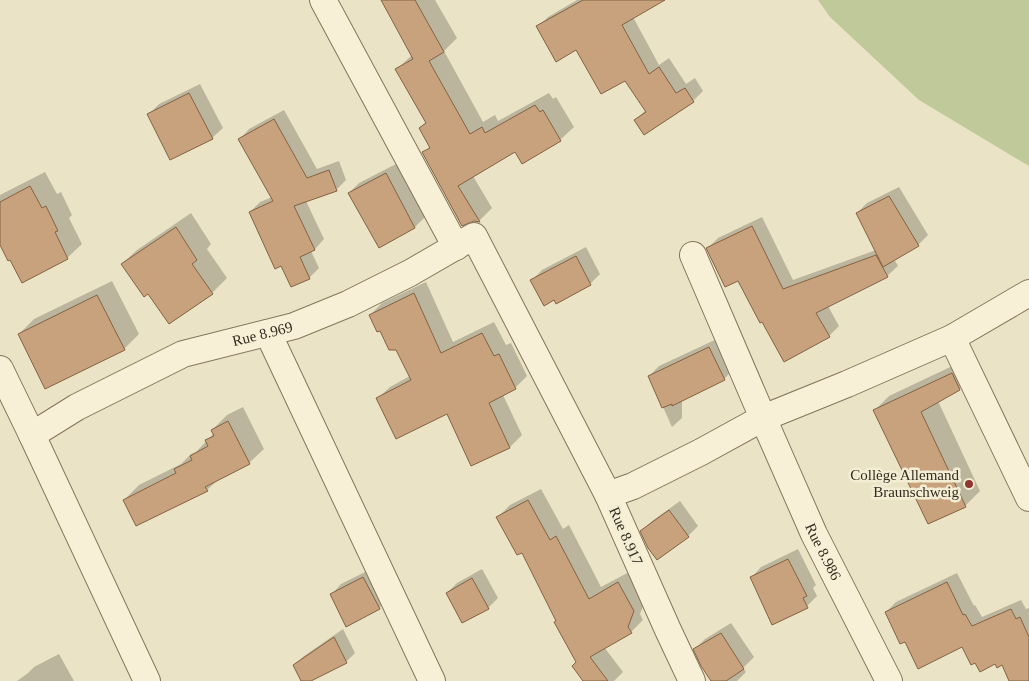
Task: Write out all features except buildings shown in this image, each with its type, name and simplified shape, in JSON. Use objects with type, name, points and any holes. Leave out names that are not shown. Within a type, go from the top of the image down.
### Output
[{"type":"street","points":[[324,0],[456,247]]},
{"type":"street","name":"Rue 8.969","points":[[32,435],[77,407],[183,354],[294,326],[348,304],[410,273],[474,236],[608,494]]},
{"type":"street","name":"Rue 8.986","points":[[693,255],[814,534],[889,681]]},
{"type":"street","name":"Rue 8.917","points":[[692,681],[608,494],[633,486],[763,418],[952,338],[1029,293]]},
{"type":"street","points":[[268,333],[432,681]]},
{"type":"street","points":[[952,338],[1029,498]]},
{"type":"street","points":[[0,369],[147,681]]},
{"type":"green space","points":[[818,0],[1029,0],[1029,166],[919,100],[830,17]]},
{"type":"place","name":"Collège Allemand Braunschweig","points":[[969,484]]}]
